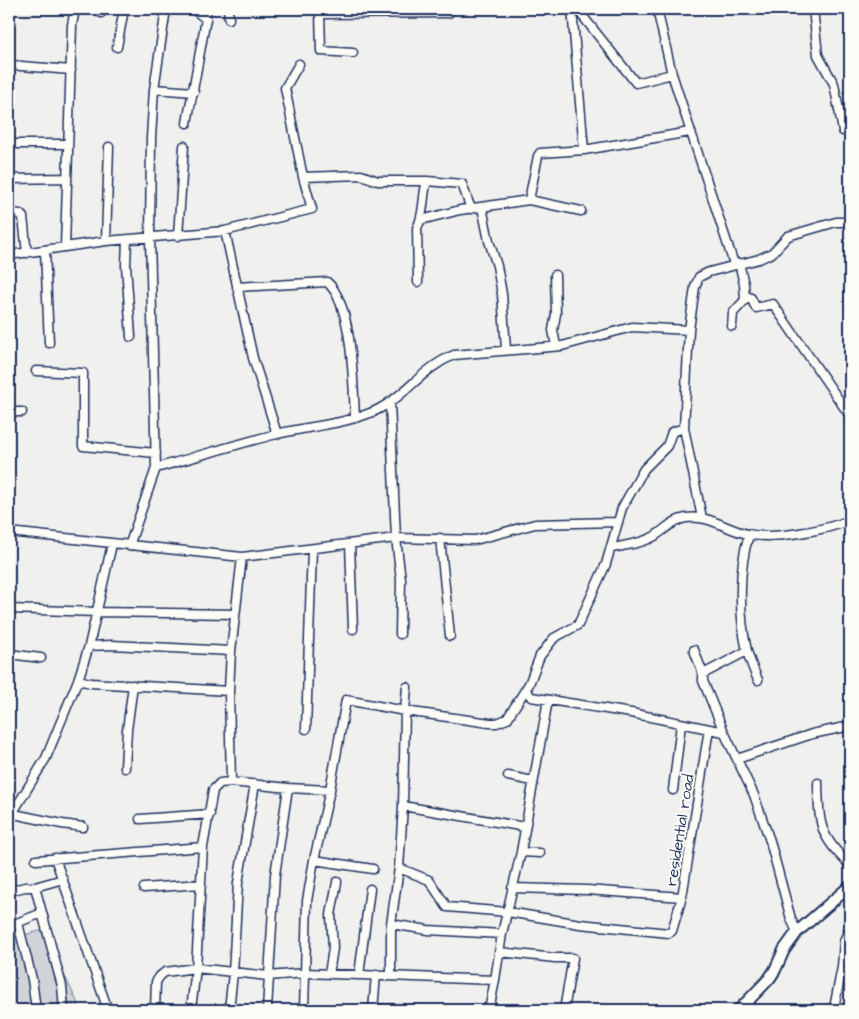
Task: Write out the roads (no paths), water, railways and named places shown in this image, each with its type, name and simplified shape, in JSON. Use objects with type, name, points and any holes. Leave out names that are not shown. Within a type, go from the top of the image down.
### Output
[{"type":"street","points":[[65,247],[72,25],[75,9]]},
{"type":"street","points":[[117,47],[124,9]]},
{"type":"street","points":[[129,546],[156,468],[150,238],[151,138],[154,89],[166,9]]},
{"type":"street","points":[[193,9],[206,19]]},
{"type":"street","points":[[187,123],[194,92],[206,9]]},
{"type":"street","points":[[228,9],[229,19]]},
{"type":"street","points":[[572,9],[584,150]]},
{"type":"street","points":[[577,9],[636,83],[672,74]]},
{"type":"street","points":[[657,9],[672,74],[690,132],[744,284],[745,300],[733,313],[732,326]]},
{"type":"street","points":[[813,9],[818,55],[834,84],[843,131],[850,131]]},
{"type":"street","points":[[353,54],[321,51],[320,11],[449,13]]},
{"type":"street","points":[[9,255],[106,242],[225,230],[312,209],[285,88],[299,64]]},
{"type":"street","points":[[9,66],[71,70]]},
{"type":"street","points":[[154,89],[194,92]]},
{"type":"street","points":[[529,200],[539,154],[584,150],[690,132]]},
{"type":"street","points":[[9,144],[68,144]]},
{"type":"street","points":[[178,236],[184,146]]},
{"type":"street","points":[[106,242],[109,147]]},
{"type":"street","points":[[304,177],[361,175],[378,181],[427,181],[462,184],[471,209]]},
{"type":"street","points":[[9,179],[67,178]]},
{"type":"street","points":[[418,282],[417,228],[422,220],[427,181]]},
{"type":"street","points":[[422,220],[471,209],[529,200],[581,211]]},
{"type":"street","points":[[482,208],[501,288],[506,349]]},
{"type":"street","points":[[9,212],[20,214],[23,217],[27,253]]},
{"type":"street","points":[[702,518],[684,428],[689,330],[698,277],[772,253],[788,236],[836,222],[850,222]]},
{"type":"street","points":[[225,230],[253,358],[277,434]]},
{"type":"street","points":[[127,240],[127,281],[131,337]]},
{"type":"street","points":[[45,250],[49,343]]},
{"type":"street","points":[[555,275],[556,314],[553,330],[556,346]]},
{"type":"street","points":[[237,287],[326,282],[332,286],[339,299],[349,336],[356,417]]},
{"type":"street","points":[[744,295],[751,298],[756,308],[773,304],[850,416]]},
{"type":"street","points":[[156,468],[277,434],[356,417],[376,410],[390,403],[440,360],[454,355],[556,346],[632,327],[689,330]]},
{"type":"street","points":[[36,371],[83,373],[83,446],[156,453]]},
{"type":"street","points":[[390,403],[396,538],[401,580],[400,634]]},
{"type":"street","points":[[9,412],[22,412]]},
{"type":"street","points":[[304,1010],[307,901],[346,700],[405,711],[497,723],[507,719],[526,689],[540,656],[554,638],[578,625],[612,548],[622,508],[644,469],[667,446],[672,432],[684,428]]},
{"type":"street","points":[[612,548],[652,538],[675,521],[686,518],[702,518],[749,535],[790,534],[850,520]]},
{"type":"street","points":[[9,532],[242,558],[396,538],[475,540],[535,524],[617,522]]},
{"type":"street","points":[[749,535],[744,549],[741,602],[747,651],[758,680]]},
{"type":"street","points":[[440,538],[450,636]]},
{"type":"street","points":[[83,827],[10,814],[46,758],[78,680],[89,646],[112,544]]},
{"type":"street","points":[[350,544],[353,629]]},
{"type":"street","points":[[306,729],[312,549]]},
{"type":"street","points":[[231,782],[229,691],[231,652],[242,558]]},
{"type":"street","points":[[9,609],[235,614]]},
{"type":"street","points":[[89,646],[112,645],[231,652]]},
{"type":"street","points":[[694,650],[703,674],[703,681],[724,732],[762,815],[791,919],[797,932]]},
{"type":"street","points":[[703,674],[747,651]]},
{"type":"street","points":[[9,654],[41,658]]},
{"type":"street","points":[[78,680],[91,683],[229,691]]},
{"type":"street","points":[[125,768],[133,685]]},
{"type":"street","points":[[391,976],[391,924],[400,868],[407,686]]},
{"type":"street","points":[[526,689],[531,697],[724,732]]},
{"type":"street","points":[[489,1010],[502,934],[522,852],[548,700]]},
{"type":"street","points":[[673,790],[681,724]]},
{"type":"street","points":[[738,759],[812,734],[850,726]]},
{"type":"street","name":"residential road","points":[[508,912],[580,924],[669,933],[674,928],[682,897],[709,729]]},
{"type":"street","points":[[508,776],[533,781]]},
{"type":"street","points":[[191,1010],[196,968],[203,847],[213,790],[220,782],[231,782],[330,790]]},
{"type":"street","points":[[818,783],[819,815],[825,835],[834,849],[850,865]]},
{"type":"street","points":[[229,1010],[238,883],[255,784]]},
{"type":"street","points":[[267,1010],[275,875],[288,788]]},
{"type":"street","points":[[403,806],[525,827]]},
{"type":"street","points":[[140,819],[210,814]]},
{"type":"street","points":[[36,860],[203,847]]},
{"type":"street","points":[[522,852],[540,853]]},
{"type":"street","points":[[55,858],[108,1010]]},
{"type":"street","points":[[314,860],[373,869]]},
{"type":"street","points":[[400,868],[429,880],[447,907],[508,912]]},
{"type":"street","points":[[9,891],[25,887],[35,888],[62,879]]},
{"type":"street","points":[[330,974],[332,948],[331,915],[337,882]]},
{"type":"street","points":[[144,888],[201,884]]},
{"type":"street","points":[[739,1010],[769,979],[784,950],[797,932],[850,886]]},
{"type":"street","points":[[35,888],[62,986],[64,1010]]},
{"type":"street","points":[[512,888],[587,890],[682,897]]},
{"type":"street","points":[[359,975],[370,889]]},
{"type":"street","points":[[9,926],[42,913]]},
{"type":"street","points":[[18,923],[32,979],[36,1010]]},
{"type":"street","points":[[391,924],[428,930],[502,934]]},
{"type":"street","points":[[834,1008],[844,941],[850,927]]},
{"type":"street","points":[[499,952],[573,958],[564,1010]]},
{"type":"street","points":[[155,1010],[156,982],[160,976],[165,972],[196,968],[268,976],[305,973],[495,980]]},
{"type":"street","points":[[376,975],[373,1009],[416,1010]]},
{"type":"street","points":[[840,975],[850,975]]}]
